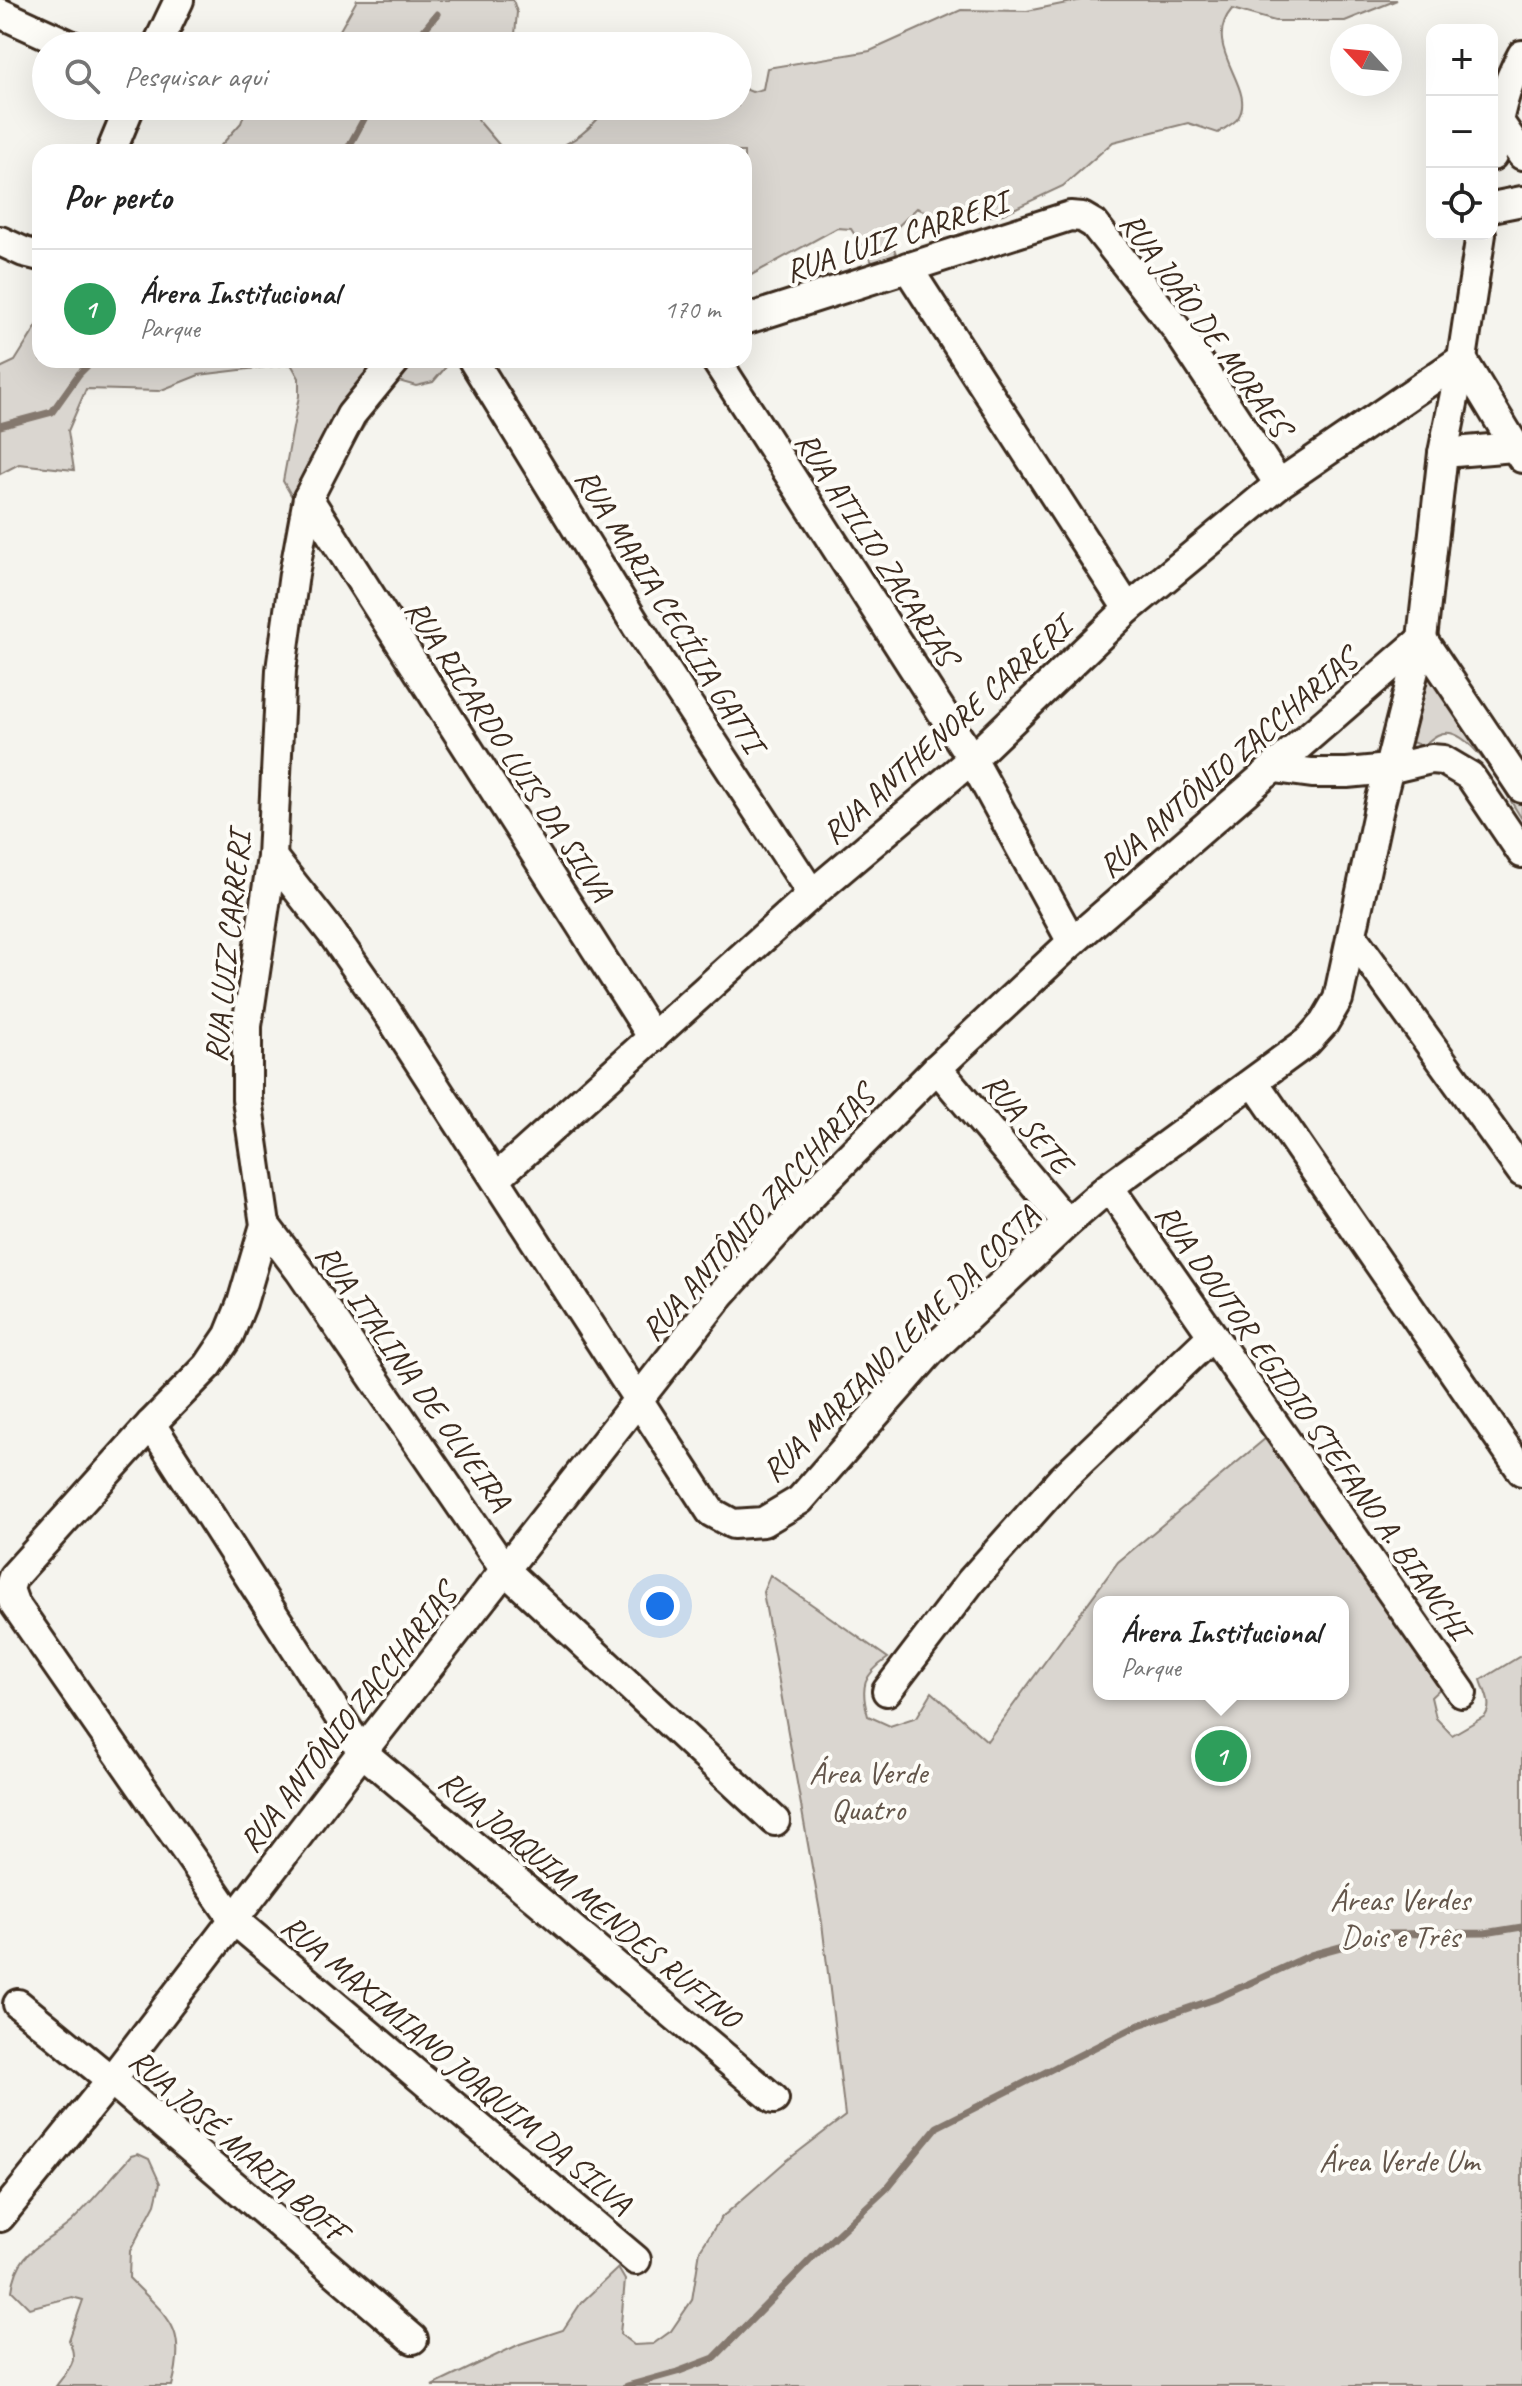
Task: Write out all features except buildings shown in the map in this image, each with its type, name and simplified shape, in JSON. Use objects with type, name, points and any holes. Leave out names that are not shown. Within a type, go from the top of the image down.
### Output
[{"type":"street","points":[[164,32],[179,0]]},
{"type":"street","points":[[0,13],[41,32]]},
{"type":"street","points":[[1498,116],[1512,73],[1522,55]]},
{"type":"street","points":[[114,144],[124,120]]},
{"type":"street","points":[[1498,120],[1522,155]]},
{"type":"street","points":[[1498,206],[1522,201]]},
{"type":"street","name":"RUA LUIZ CARRERI","points":[[752,317],[1070,216]]},
{"type":"street","name":"RUA JOÃO DE MORAES","points":[[1070,216],[1082,217],[1094,224],[1175,327],[1279,484]]},
{"type":"street","points":[[1480,240],[1462,359],[1443,453],[1422,639],[1522,788]]},
{"type":"street","points":[[0,241],[32,254]]},
{"type":"street","points":[[907,267],[1128,609]]},
{"type":"street","points":[[1462,359],[1518,452]]},
{"type":"street","name":"RUA ANTHENORE CARRERI","points":[[496,1178],[812,894],[972,759],[1128,609],[1279,484],[1462,359]]},
{"type":"street","name":"RUA LUIZ CARRERI","points":[[14,1590],[151,1424],[208,1366],[229,1335],[242,1303],[265,1225],[247,1099],[247,1026],[272,857],[281,670],[294,574],[308,498],[351,415],[389,368]]},
{"type":"street","name":"RUA MARIA CECÍLIA GATTI","points":[[478,368],[636,625],[812,894]]},
{"type":"street","name":"RUA ATILIO ZACARIAS","points":[[721,368],[972,759],[1072,942]]},
{"type":"street","points":[[1443,453],[1518,452]]},
{"type":"street","name":"RUA RICARDO LUIS DA SILVA","points":[[308,498],[653,1038]]},
{"type":"street","name":"RUA ANTÔNIO ZACCHARIAS","points":[[0,2217],[111,2080],[362,1752],[721,1294],[812,1194],[937,1068],[1072,942],[1422,639]]},
{"type":"street","name":"RUA MARIANO LEME DA COSTA","points":[[639,1399],[711,1512],[733,1524],[763,1522],[800,1500],[930,1352],[1067,1223],[1109,1187],[1307,1042],[1324,1023],[1338,999],[1389,769],[1422,639]]},
{"type":"street","points":[[1275,768],[1312,773],[1347,773],[1389,769],[1431,759],[1443,760],[1470,776],[1522,853]]},
{"type":"street","points":[[272,857],[331,932],[387,1012],[639,1399]]},
{"type":"street","points":[[1352,936],[1522,1172]]},
{"type":"street","name":"RUA SETE","points":[[937,1068],[1067,1223]]},
{"type":"street","points":[[1254,1082],[1522,1471]]},
{"type":"street","name":"RUA DOUTOR EGIDIO STEFANO A. BIANCHI","points":[[1109,1187],[1462,1693]]},
{"type":"street","name":"RUA ITALINA DE OLVEIRA","points":[[265,1225],[300,1271],[505,1570],[775,1821]]},
{"type":"street","points":[[887,1691],[971,1581],[1062,1479],[1212,1336]]},
{"type":"street","name":"RUA JOAQUIM MENDES RUFINO","points":[[151,1424],[362,1752],[774,2099]]},
{"type":"street","name":"RUA MAXIMIANO JOAQUIM DA SILVA","points":[[14,1590],[234,1920],[636,2260]]},
{"type":"street","name":"RUA JOSÉ MARIA BOFF","points":[[18,2004],[413,2339]]},
{"type":"green space","points":[[357,0],[513,0],[517,12],[515,32],[339,32]]},
{"type":"green space","points":[[1082,0],[1397,0],[1345,21],[1275,21],[1232,9],[1224,24],[1222,38],[1241,93],[1242,106],[1234,122],[1218,133],[1188,123],[1113,142],[1063,186],[1003,214],[948,222],[917,208],[889,235],[901,267],[874,265],[851,229],[837,228],[752,275],[752,144],[565,144],[597,120],[752,120],[752,92],[763,89],[767,68],[870,51],[961,10],[1027,11]]},
{"type":"green space","points":[[242,120],[478,120],[498,144],[222,144]]},
{"type":"green space","points":[[32,334],[32,368],[258,368],[199,375],[159,391],[86,389],[68,431],[74,470],[19,464],[0,474],[0,368],[15,361]]},
{"type":"green space","points":[[293,368],[445,368],[433,382],[416,386],[392,379],[375,387],[366,423],[324,490],[295,502],[283,481],[299,396],[299,378]]},
{"type":"green space","points":[[1417,669],[1439,683],[1522,802],[1522,819],[1481,756],[1460,737],[1442,733],[1422,746],[1404,739]]},
{"type":"green space","points":[[1272,1433],[1446,1683],[1431,1697],[1436,1718],[1452,1735],[1485,1716],[1488,1699],[1481,1680],[1522,1655],[1522,2386],[432,2386],[520,2344],[563,2330],[581,2303],[618,2268],[625,2280],[620,2334],[634,2345],[653,2344],[671,2331],[692,2300],[700,2250],[721,2218],[785,2162],[845,2116],[822,1923],[763,1592],[770,1575],[888,1658],[869,1676],[864,1697],[868,1716],[890,1726],[917,1717],[932,1692],[987,1741],[1093,1596],[1093,1700],[1349,1700],[1349,1596],[1093,1596],[1118,1562]]},
{"type":"green space","points":[[138,2154],[149,2159],[160,2183],[155,2204],[130,2251],[129,2278],[164,2314],[176,2336],[178,2349],[172,2386],[56,2386],[73,2360],[69,2340],[83,2300],[72,2297],[29,2308],[12,2291],[15,2277],[33,2250],[71,2222],[131,2156]]},
{"type":"waterway","points":[[422,32],[437,14]]},
{"type":"waterway","points":[[350,144],[363,120]]},
{"type":"waterway","points":[[0,426],[52,412],[85,368]]},
{"type":"waterway","points":[[627,2386],[714,2358],[813,2257],[887,2188],[937,2127],[1139,2025],[1215,1999],[1311,1955],[1388,1934],[1485,1933],[1522,1927]]},
{"type":"place","name":"Árera Institucional","points":[[1221,1756]]},
{"type":"park label","name":"Área Verde Quatro","points":[[868,1790]]},
{"type":"park label","name":"Áreas Verdes Dois e Três","points":[[1400,1918]]},
{"type":"park label","name":"Área Verde Um","points":[[1399,2160]]}]
